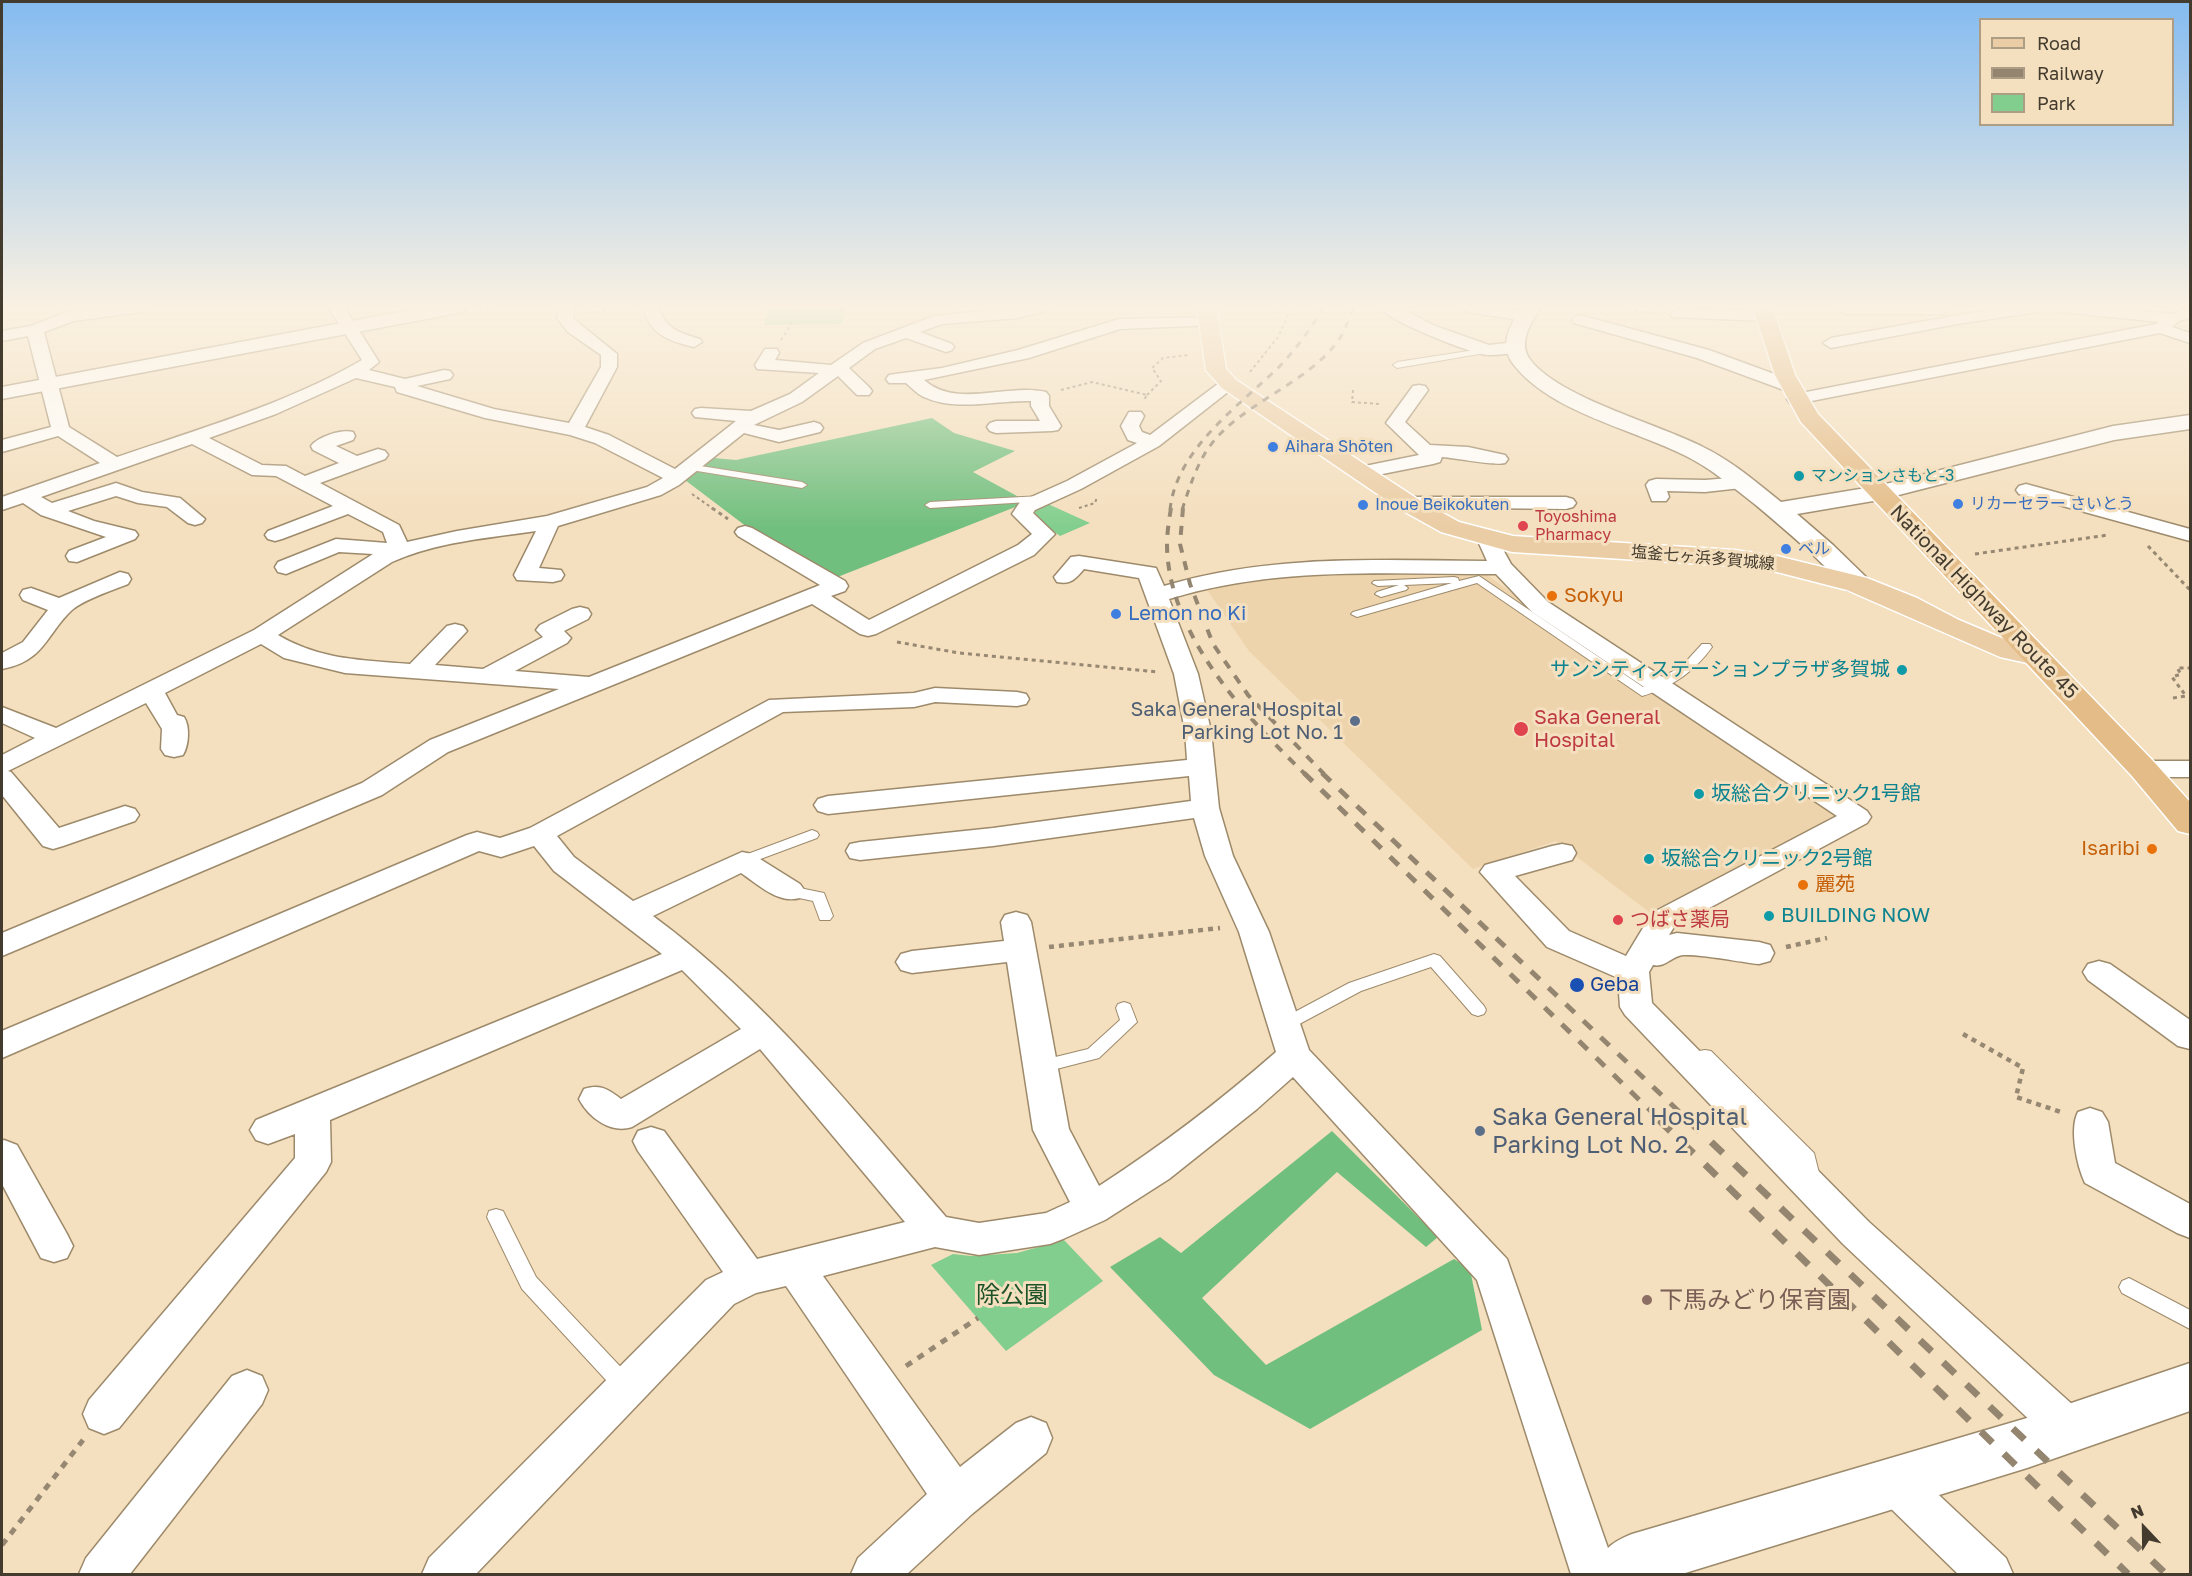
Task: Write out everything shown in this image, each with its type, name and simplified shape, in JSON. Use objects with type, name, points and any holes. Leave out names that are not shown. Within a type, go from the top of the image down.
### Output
[{"type":"highway","name":"National Highway Route 45","points":[[1789,381],[1793,392],[1809,417],[2143,769],[2190,823]]},
{"type":"main road","name":"塩釜七ヶ浜多賀城線","points":[[1227,381],[1407,503],[1450,527],[1512,544],[1734,558],[1777,564],[1857,584],[1907,604],[1949,626],[1994,645],[2036,656]]},
{"type":"street","points":[[49,381],[61,430],[114,464]]},
{"type":"street","points":[[2,393],[68,381]]},
{"type":"street","points":[[2,504],[270,410],[335,381]]},
{"type":"street","points":[[390,381],[405,384],[420,381]]},
{"type":"street","points":[[574,430],[601,381]]},
{"type":"street","points":[[2,765],[262,635],[370,565],[400,550],[457,537],[550,522],[654,491],[679,475],[746,422],[796,398],[819,381]]},
{"type":"street","points":[[851,381],[863,391]]},
{"type":"street","points":[[907,381],[929,393],[945,398],[1025,394],[1040,396],[1040,406],[1052,426],[996,427]]},
{"type":"street","points":[[1544,381],[1567,395],[1692,450],[1743,483],[1833,556],[1857,584]]},
{"type":"street","points":[[1766,381],[1793,392],[1855,381]]},
{"type":"street","points":[[814,595],[868,629],[1026,550],[1045,534],[1022,514],[1027,506],[1074,485],[1152,442],[1232,386]]},
{"type":"street","points":[[403,388],[491,414],[574,430],[602,439],[679,475]]},
{"type":"street","points":[[717,394],[710,413],[746,422],[778,436],[814,428]]},
{"type":"street","points":[[1362,472],[1433,458],[1395,423],[1413,398]]},
{"type":"street","points":[[1135,416],[1130,426],[1135,436],[1152,442]]},
{"type":"street","points":[[1777,510],[1879,493],[2113,433],[2190,422]]},
{"type":"street","points":[[2,446],[61,430]]},
{"type":"street","points":[[346,436],[320,446],[355,463]]},
{"type":"street","points":[[193,437],[259,471],[279,470],[392,529],[400,550]]},
{"type":"street","points":[[1424,450],[1468,453],[1498,459]]},
{"type":"street","points":[[303,483],[378,455]]},
{"type":"street","points":[[1659,496],[1656,485],[1705,486],[1743,483]]},
{"type":"street","points":[[48,511],[116,489],[138,497],[173,502],[195,519]]},
{"type":"street","points":[[2026,490],[2190,535]]},
{"type":"street","points":[[26,496],[48,511],[85,527],[128,535],[77,556]]},
{"type":"street","points":[[1407,503],[1566,503]]},
{"type":"street","points":[[275,536],[349,507]]},
{"type":"street","points":[[550,522],[525,575],[553,575]]},
{"type":"street","points":[[2,945],[372,789],[439,746],[837,586],[745,532]]},
{"type":"street","points":[[1488,539],[1492,553],[1505,572],[1540,606],[1857,817],[1663,920],[1638,971],[1636,1007],[1856,1233],[2068,1428]]},
{"type":"street","points":[[286,567],[336,544],[400,550]]},
{"type":"street","points":[[1065,577],[1079,562],[1148,573],[1186,674],[1198,730],[1205,808],[1219,856],[1254,932],[1289,1040],[1493,1272],[1622,1571],[1894,1482],[2027,1443],[2190,1388]]},
{"type":"street","points":[[1156,596],[1208,579],[1273,572],[1505,572]]},
{"type":"street","points":[[2,662],[31,647],[65,604],[120,579]]},
{"type":"street","points":[[31,595],[62,608]]},
{"type":"street","points":[[486,677],[559,638],[548,630],[580,614]]},
{"type":"street","points":[[416,671],[455,631]]},
{"type":"street","points":[[262,635],[292,653],[345,676],[416,671],[595,684]]},
{"type":"street","points":[[152,691],[169,723],[175,722],[174,749]]},
{"type":"street","points":[[2,1046],[477,841],[501,848],[540,834],[778,705],[914,700],[935,695],[1017,699]]},
{"type":"street","points":[[2,714],[54,737]]},
{"type":"street","points":[[828,805],[1201,767]]},
{"type":"street","points":[[2143,769],[2190,770]]},
{"type":"street","points":[[2,778],[53,840],[125,815]]},
{"type":"street","points":[[860,850],[993,837],[1205,808]]},
{"type":"street","points":[[540,834],[564,864],[686,956],[764,1031],[934,1231]]},
{"type":"street","points":[[1562,853],[1496,872],[1558,939],[1638,971]]},
{"type":"street","points":[[632,914],[742,861],[790,891]]},
{"type":"street","points":[[912,962],[1019,936],[1051,1130],[1092,1209]]},
{"type":"street","points":[[1638,971],[1677,944],[1759,953]]},
{"type":"street","points":[[268,1130],[686,956]]},
{"type":"street","points":[[2099,972],[2190,1037]]},
{"type":"street","points":[[596,1099],[620,1117],[764,1031]]},
{"type":"street","points":[[445,1575],[720,1292],[748,1278],[934,1231],[979,1239],[1050,1228],[1092,1209],[1156,1168],[1245,1099],[1289,1040]]},
{"type":"street","points":[[104,1414],[313,1162],[312,1113]]},
{"type":"street","points":[[2090,1122],[2098,1172],[2190,1222]]},
{"type":"street","points":[[651,1141],[748,1278]]},
{"type":"street","points":[[2,1156],[4,1155],[54,1246]]},
{"type":"street","points":[[794,1266],[956,1498]]},
{"type":"street","points":[[102,1575],[247,1390]]},
{"type":"street","points":[[874,1575],[956,1498],[1031,1438]]},
{"type":"street","points":[[1894,1482],[1990,1575]]},
{"type":"lane","points":[[679,475],[802,485]]},
{"type":"lane","points":[[930,505],[1042,499]]},
{"type":"lane","points":[[1357,614],[1505,572]]},
{"type":"lane","points":[[1379,588],[1422,582],[1479,579],[1642,693],[1664,688],[1693,665],[1706,647]]},
{"type":"lane","points":[[742,861],[812,835]]},
{"type":"lane","points":[[790,891],[819,897],[825,916]]},
{"type":"lane","points":[[1289,1040],[1355,987],[1434,960],[1478,1010]]},
{"type":"lane","points":[[1041,1067],[1093,1054],[1129,1022],[1124,1008]]},
{"type":"lane","points":[[496,1217],[529,1283],[628,1388]]},
{"type":"lane","points":[[2129,1287],[2190,1320]]},
{"type":"path","points":[[1135,416],[1147,394],[1161,381]]},
{"type":"path","points":[[1232,386],[1237,381]]},
{"type":"path","points":[[1040,396],[1092,382],[1147,394]]},
{"type":"path","points":[[1353,390],[1352,402],[1413,398]]},
{"type":"path","points":[[679,475],[745,532]]},
{"type":"path","points":[[1975,554],[2110,535]]},
{"type":"path","points":[[2141,540],[2190,590]]},
{"type":"path","points":[[868,629],[872,635],[959,653],[1186,674]]},
{"type":"path","points":[[2173,698],[2186,696],[2173,681],[2172,677],[2181,674],[2177,668],[2190,668]]},
{"type":"path","points":[[1019,936],[1224,927]]},
{"type":"path","points":[[1759,953],[1827,938]]},
{"type":"path","points":[[1963,1034],[2023,1068],[2016,1096],[2090,1122]]},
{"type":"path","points":[[878,1386],[978,1318]]},
{"type":"path","points":[[2,1545],[104,1414]]},
{"type":"shaded area","name":"Saka General Hospital","points":[[1484,573],[1590,648],[1833,807],[1835,817],[1653,915],[1556,841],[1473,869],[1249,651],[1203,584],[1292,574]]},
{"type":"green space","points":[[932,418],[954,433],[1015,451],[973,472],[1028,502],[835,578],[751,530],[685,480],[714,458],[736,460]]},
{"type":"green space","points":[[1048,504],[1090,523],[1060,536],[1034,516],[1036,509]]},
{"type":"green space","points":[[1332,1131],[1438,1237],[1426,1247],[1337,1172],[1202,1298],[1266,1365],[1454,1259],[1470,1269],[1482,1330],[1310,1429],[1214,1375],[1110,1267],[1160,1237],[1181,1253]]},
{"type":"green space","name":"除公園","points":[[1064,1240],[1103,1281],[1006,1351],[931,1265],[953,1254],[971,1256],[1017,1253]]},
{"type":"railway","points":[[1170,510],[1175,488],[1184,467],[1197,448],[1212,430],[1264,381]]},
{"type":"railway","points":[[1182,510],[1199,464],[1220,434],[1236,420],[1294,381]]},
{"type":"railway","points":[[1171,508],[1167,545],[1171,578],[1181,610],[1195,641],[1235,700],[1304,773]]},
{"type":"railway","points":[[1183,508],[1180,544],[1190,584],[1213,644],[1248,695],[1324,774]]},
{"type":"railway","points":[[1304,773],[1661,1121]]},
{"type":"railway","points":[[1322,773],[1689,1121]]},
{"type":"railway","points":[[1659,1120],[2128,1574]]},
{"type":"railway","points":[[1688,1120],[2166,1574]]},
{"type":"place","name":"Aihara Shōten","points":[[1273,447]]},
{"type":"place","name":"マンションさもと-3","points":[[1799,476]]},
{"type":"place","name":"リカーセラー さいとう","points":[[1958,504]]},
{"type":"place","name":"Inoue Beikokuten","points":[[1363,505]]},
{"type":"place","name":"Toyoshima Pharmacy","points":[[1523,526]]},
{"type":"place","name":"ベル","points":[[1786,549]]},
{"type":"place","name":"Sokyu","points":[[1552,596]]},
{"type":"place","name":"Lemon no Ki","points":[[1116,614]]},
{"type":"place","name":"サンシティステーションプラザ多賀城","points":[[1902,670]]},
{"type":"place","name":"Saka General Hospital Parking Lot No. 1","points":[[1355,721]]},
{"type":"place","name":"Saka General Hospital","points":[[1521,729]]},
{"type":"place","name":"坂総合クリニック1号館","points":[[1699,794]]},
{"type":"place","name":"Isaribi","points":[[2152,849]]},
{"type":"place","name":"坂総合クリニック2号館","points":[[1649,859]]},
{"type":"place","name":"麗苑","points":[[1803,885]]},
{"type":"place","name":"BUILDING NOW","points":[[1769,916]]},
{"type":"place","name":"つばさ薬局","points":[[1618,920]]},
{"type":"place","name":"Geba","points":[[1577,985]]},
{"type":"place","name":"Saka General Hospital Parking Lot No. 2","points":[[1480,1131]]},
{"type":"place","name":"下馬みどり保育園","points":[[1647,1300]]}]
